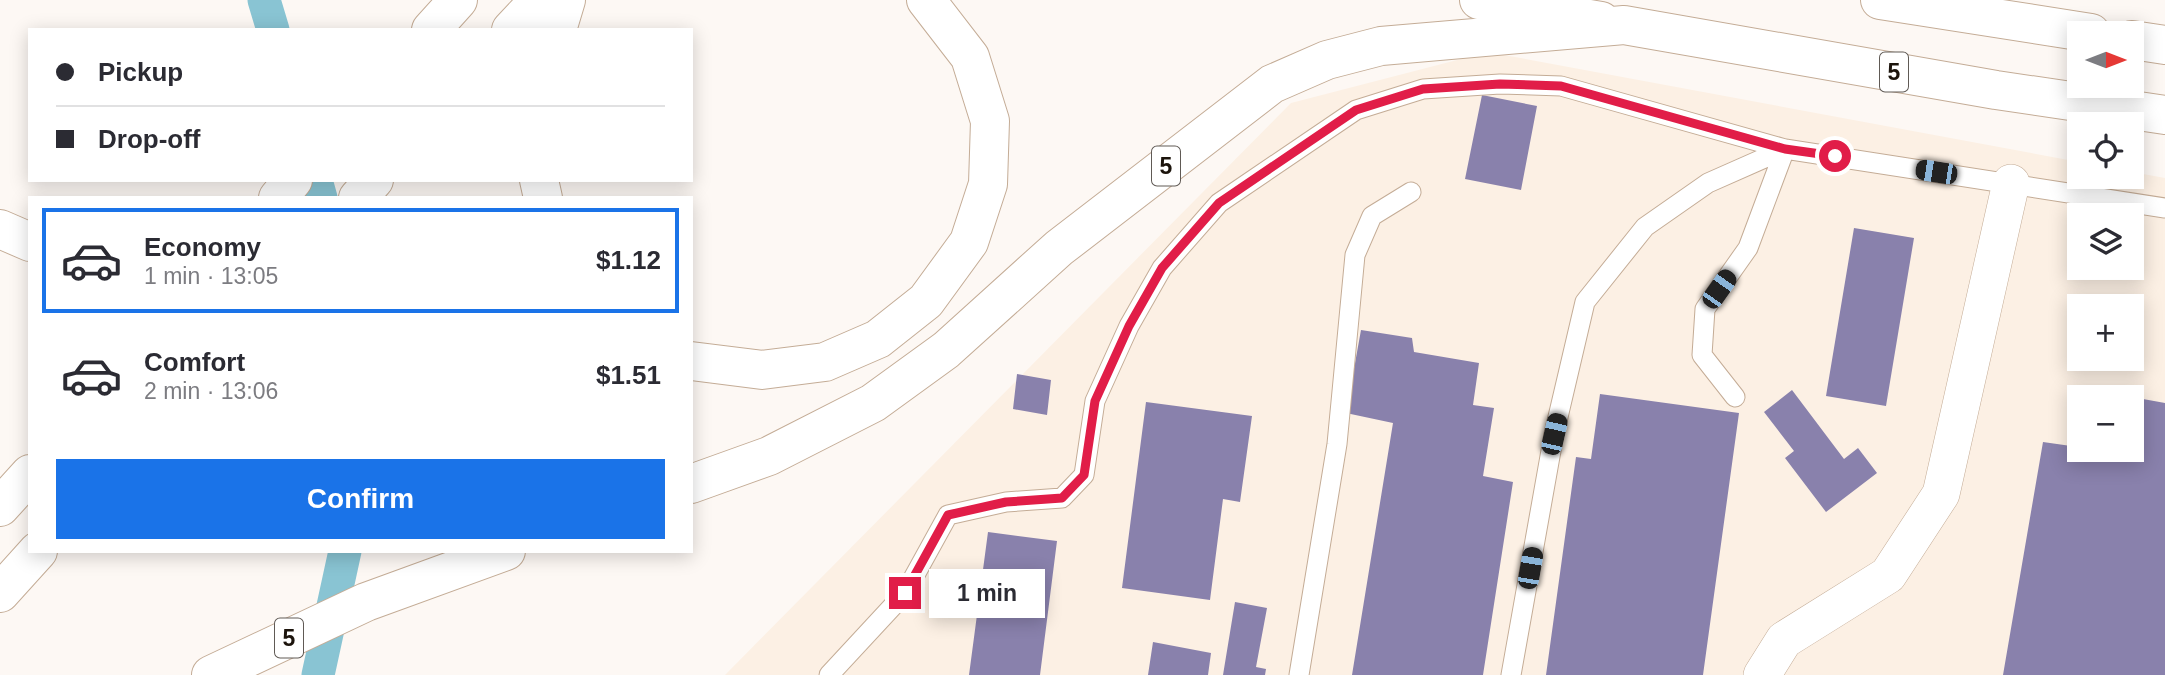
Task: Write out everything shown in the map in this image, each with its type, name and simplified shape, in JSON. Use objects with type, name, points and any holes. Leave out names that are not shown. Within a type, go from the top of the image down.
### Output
[{"type":"main road","points":[[433,28],[458,0]]},
{"type":"main road","points":[[513,28],[538,0]]},
{"type":"main road","points":[[558,28],[566,0]]},
{"type":"main road","points":[[693,361],[762,370],[825,362],[877,339],[926,301],[968,242],[988,184],[990,121],[970,57],[926,0]]},
{"type":"main road","points":[[1479,0],[1624,25]]},
{"type":"main road","points":[[1880,0],[2067,29]]},
{"type":"main road","points":[[1955,0],[2001,19]]},
{"type":"main road","name":"5","points":[[693,483],[769,456],[873,404],[946,350],[1059,248],[1272,84],[1327,60],[1381,46],[1624,25],[1996,90],[2165,115]]},
{"type":"main road","points":[[2144,42],[2165,45]]},
{"type":"main road","points":[[280,196],[291,182]]},
{"type":"main road","points":[[0,229],[28,241]]},
{"type":"main road","points":[[0,507],[28,476]]},
{"type":"main road","points":[[0,593],[36,553]]},
{"type":"main road","name":"5","points":[[211,675],[366,602],[501,553]]},
{"type":"street","points":[[1762,675],[1784,640],[1888,575],[1941,494],[2011,183]]},
{"type":"lane","points":[[829,675],[905,593],[948,515],[1006,502],[1062,498],[1084,475],[1095,401],[1129,326],[1162,268],[1219,203],[1356,110],[1423,89],[1500,84],[1561,86],[1785,149],[2165,208]]},
{"type":"lane","points":[[1735,397],[1702,355],[1705,309],[1748,248],[1785,149]]},
{"type":"lane","points":[[1511,675],[1554,434],[1585,302],[1645,227],[1708,183],[1785,149]]},
{"type":"lane","points":[[1299,675],[1337,444],[1355,255],[1371,216],[1411,192]]},
{"type":"shaded area","points":[[1488,52],[2067,160],[2067,189],[2144,189],[2144,174],[2165,178],[2165,675],[725,675],[1291,103]]},
{"type":"building","points":[[1482,95],[1537,106],[1521,190],[1465,179]]},
{"type":"building","points":[[1854,228],[1914,238],[1886,406],[1826,396]]},
{"type":"building","points":[[1361,330],[1412,338],[1414,352],[1479,363],[1473,405],[1494,408],[1483,476],[1513,482],[1483,675],[1352,675],[1393,423],[1346,413]]},
{"type":"building","points":[[1017,374],[1051,380],[1047,415],[1013,409]]},
{"type":"building","points":[[1792,390],[1844,459],[1858,448],[1877,473],[1826,512],[1785,458],[1794,451],[1764,412]]},
{"type":"building","points":[[1600,394],[1739,413],[1703,675],[1546,675],[1576,457],[1591,459]]},
{"type":"building","points":[[2144,399],[2165,403],[2165,675],[2003,675],[2043,442],[2067,445],[2067,462],[2144,462]]},
{"type":"building","points":[[1146,402],[1252,416],[1240,502],[1223,499],[1210,600],[1122,588]]},
{"type":"building","points":[[988,532],[1057,541],[1040,675],[969,675]]},
{"type":"building","points":[[1235,602],[1267,608],[1256,667],[1266,669],[1265,675],[1223,675]]},
{"type":"building","points":[[1153,642],[1211,653],[1208,675],[1148,675]]},
{"type":"waterway","points":[[264,0],[272,28]]},
{"type":"waterway","points":[[317,182],[320,196]]},
{"type":"waterway","points":[[318,675],[345,553]]},
{"type":"route","points":[[905,593],[948,515],[1006,502],[1062,498],[1084,475],[1095,401],[1129,326],[1162,268],[1219,203],[1356,110],[1423,89],[1500,84],[1561,86],[1785,149],[1835,156]]}]
